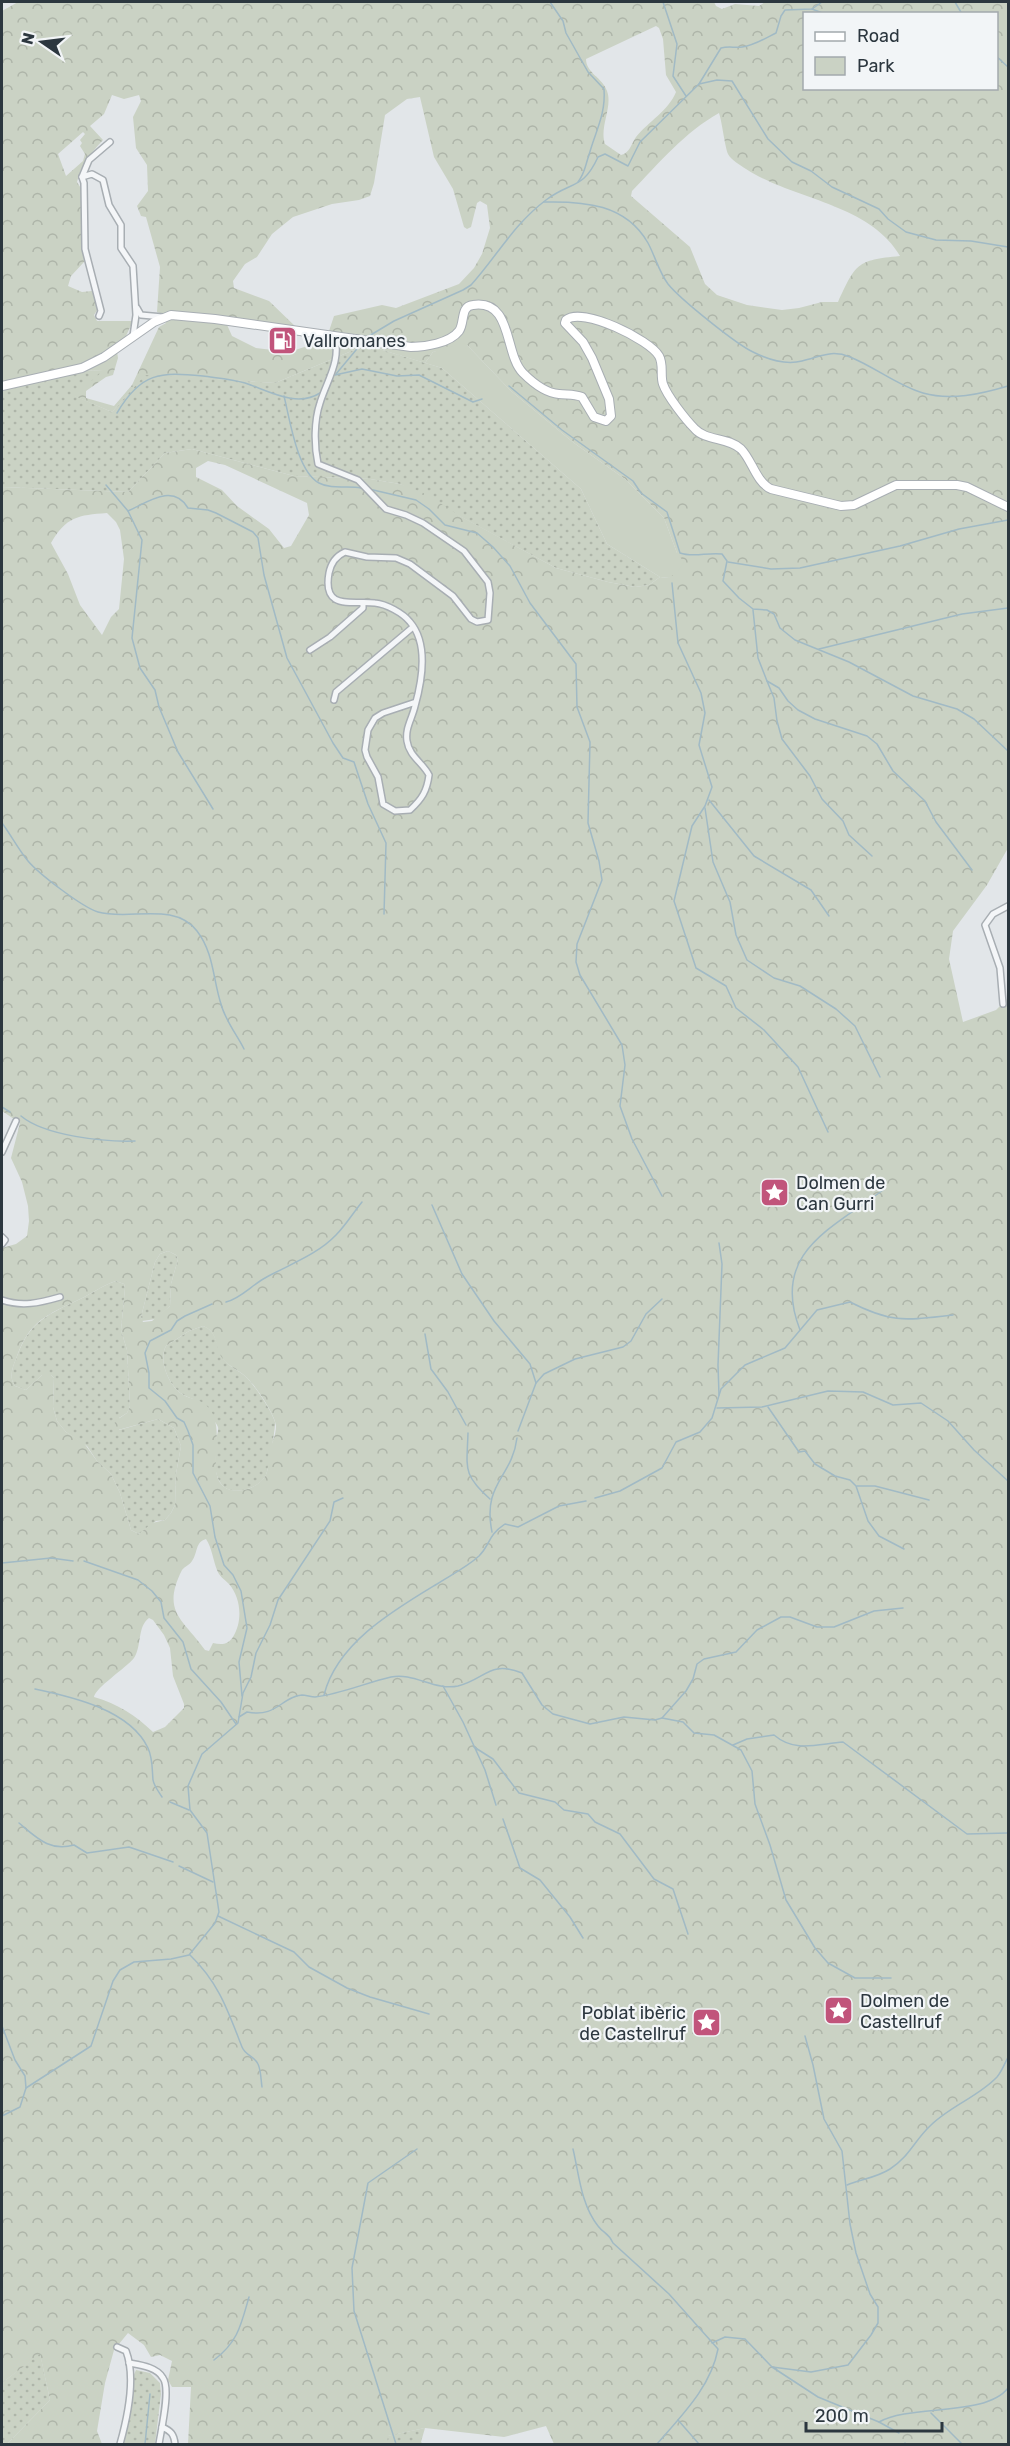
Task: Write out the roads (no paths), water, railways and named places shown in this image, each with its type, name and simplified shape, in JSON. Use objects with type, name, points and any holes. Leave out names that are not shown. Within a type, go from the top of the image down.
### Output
[{"type":"main road","points":[[2,386],[82,368],[104,357],[133,337],[146,324],[171,315],[418,347],[454,336],[462,326],[468,306],[474,304],[485,306],[497,313],[506,325],[511,350],[522,372],[550,392],[582,397],[594,417],[602,422],[611,416],[609,399],[587,350],[565,323],[571,316],[593,318],[615,326],[656,352],[661,359],[663,386],[693,428],[701,434],[728,442],[741,449],[763,484],[768,487],[841,506],[854,505],[896,485],[957,485],[967,487],[1008,507]]},
{"type":"street","points":[[99,316],[101,311],[85,249],[82,177],[89,160],[110,142]]},
{"type":"street","points":[[82,177],[92,174],[103,180],[109,205],[121,225],[121,248],[133,266],[135,304],[133,337]]},
{"type":"street","points":[[135,304],[146,324]]},
{"type":"street","points":[[138,312],[141,315],[163,317]]},
{"type":"street","points":[[134,326],[138,321],[146,324]]},
{"type":"street","points":[[334,335],[337,352],[334,369],[319,406],[316,436],[318,464],[358,480],[386,509],[423,523],[464,551],[488,582],[490,593],[488,620],[475,622],[453,596],[410,564],[396,558],[367,557],[345,552],[335,558],[331,566],[328,576],[330,590],[335,599],[345,604],[383,604],[407,619],[413,627],[421,651],[422,670],[416,702],[408,722],[407,739],[411,753],[429,775],[428,787],[425,795],[410,810],[395,811],[383,804],[378,777],[367,757],[365,750],[368,730],[375,718],[383,713],[416,702]]},
{"type":"street","points":[[310,650],[330,637],[363,608],[363,603]]},
{"type":"street","points":[[334,700],[336,692],[413,627]]},
{"type":"street","points":[[1004,1004],[1000,968],[985,925],[993,914],[1008,906]]},
{"type":"street","points":[[2,1152],[16,1121]]},
{"type":"street","points":[[2,1237],[5,1240],[2,1244]]},
{"type":"street","points":[[2,1300],[12,1304],[30,1304],[60,1297]]},
{"type":"street","points":[[117,2346],[126,2351],[129,2363],[128,2409],[120,2445]]},
{"type":"street","points":[[129,2363],[153,2369],[163,2377],[166,2386],[159,2445]]},
{"type":"street","points":[[162,2427],[174,2436],[175,2445]]},
{"type":"waterway","points":[[550,2],[563,21],[566,33],[588,72],[604,89],[602,115],[585,169],[578,182]]},
{"type":"waterway","points":[[663,2],[677,44],[673,76],[686,96]]},
{"type":"waterway","points":[[369,336],[394,321],[471,285],[524,219],[546,200],[582,180],[598,157],[605,154],[628,166],[640,142],[699,84],[721,48],[746,46],[759,42],[776,33],[785,10],[812,9],[822,2]]},
{"type":"waterway","points":[[955,2],[961,12]]},
{"type":"waterway","points":[[812,9],[820,12]]},
{"type":"waterway","points":[[998,58],[1008,67]]},
{"type":"waterway","points":[[699,84],[717,80],[732,81],[768,139],[792,162],[811,171],[832,187],[879,209],[906,232],[936,240],[971,241],[1008,247]]},
{"type":"waterway","points":[[544,202],[589,204],[603,207],[628,220],[648,243],[662,274],[674,291],[734,340],[764,357],[790,362],[831,354],[843,355],[905,386],[934,395],[966,396],[1008,386]]},
{"type":"waterway","points":[[336,374],[361,344]]},
{"type":"waterway","points":[[335,375],[362,369],[397,376],[419,375],[473,402],[482,399]]},
{"type":"waterway","points":[[117,413],[126,399],[143,382],[163,375],[175,374],[235,380],[292,399],[302,399],[320,393]]},
{"type":"waterway","points":[[509,386],[562,430],[633,481],[641,493],[667,512],[680,553],[722,554],[727,561],[723,581],[753,609],[767,610],[774,614],[780,628],[795,640],[849,662],[913,696],[957,709],[974,719],[1008,751]]},
{"type":"waterway","points":[[284,396],[300,457],[311,477],[324,485],[361,488]]},
{"type":"waterway","points":[[106,485],[128,511],[142,540],[132,638],[140,668],[155,690],[159,707],[178,752],[213,809]]},
{"type":"waterway","points":[[369,489],[416,500],[445,525],[477,533],[510,566],[530,603],[576,664],[577,707],[590,742],[588,823],[602,880],[577,944],[576,962],[580,975],[622,1045],[625,1065],[620,1106],[632,1139],[662,1196]]},
{"type":"waterway","points":[[128,511],[160,497],[175,497],[188,508],[216,513],[253,532],[258,538],[264,575],[287,658],[333,743],[343,758],[354,762],[368,804],[386,843],[384,914]]},
{"type":"waterway","points":[[728,562],[771,569],[800,568],[900,546],[959,529],[1008,520]]},
{"type":"waterway","points":[[672,583],[678,643],[701,693],[705,713],[699,745],[712,787],[705,806],[692,826],[674,901],[696,968],[726,986],[736,1008],[764,1030],[798,1067],[828,1132]]},
{"type":"waterway","points":[[819,649],[962,614],[1008,608]]},
{"type":"waterway","points":[[753,610],[758,658],[767,681],[779,688],[798,710],[815,719],[867,736],[877,744],[893,771],[925,801],[936,822],[972,870]]},
{"type":"waterway","points":[[767,681],[774,698],[782,739],[810,776],[822,799],[843,821],[849,835],[872,856]]},
{"type":"waterway","points":[[709,800],[754,856],[811,890],[829,916]]},
{"type":"waterway","points":[[705,808],[713,862],[730,902],[736,935],[747,960],[774,978],[800,986],[836,1009],[855,1026],[880,1077]]},
{"type":"waterway","points":[[2,823],[34,867],[61,890],[91,909],[123,915],[164,914],[187,922],[197,931],[210,957],[223,1010],[244,1049]]},
{"type":"waterway","points":[[2,1107],[10,1112]]},
{"type":"waterway","points":[[21,1116],[32,1123],[59,1133],[92,1139],[135,1141]]},
{"type":"waterway","points":[[800,1330],[793,1303],[793,1281],[799,1262],[826,1231],[883,1190]]},
{"type":"waterway","points":[[226,1302],[320,1248],[340,1231],[362,1202]]},
{"type":"waterway","points":[[432,1205],[462,1274],[494,1321],[530,1364],[536,1383]]},
{"type":"waterway","points":[[719,1243],[722,1264],[719,1395]]},
{"type":"waterway","points":[[518,1431],[536,1383],[544,1374],[575,1359],[623,1347],[631,1341],[646,1314],[662,1299]]},
{"type":"waterway","points":[[595,1498],[620,1491],[662,1468],[676,1442],[700,1432],[712,1418],[721,1389],[745,1365],[785,1348],[817,1310],[850,1302],[878,1314],[900,1319],[953,1315]]},
{"type":"waterway","points":[[212,1304],[177,1321],[171,1330],[150,1341],[145,1353],[149,1388],[165,1401],[177,1418],[184,1422],[188,1431],[193,1445],[193,1473],[210,1506],[215,1537],[224,1565],[233,1575],[241,1591],[247,1628],[239,1662],[242,1696]]},
{"type":"waterway","points":[[425,1334],[431,1369],[448,1392],[466,1425]]},
{"type":"waterway","points":[[717,1408],[762,1407],[828,1391],[863,1392],[893,1405],[921,1403],[948,1421],[974,1450],[1008,1481]]},
{"type":"waterway","points":[[768,1407],[799,1452],[805,1451],[815,1464],[835,1476],[850,1480],[856,1486],[868,1521],[879,1536],[904,1549]]},
{"type":"waterway","points":[[468,1433],[468,1470],[475,1483],[490,1499]]},
{"type":"waterway","points":[[492,1532],[491,1502],[494,1491],[510,1463],[517,1438]]},
{"type":"waterway","points":[[857,1486],[875,1486],[929,1500]]},
{"type":"waterway","points":[[2,2116],[20,2107],[26,2088],[91,2046],[113,1981],[120,1970],[134,1962],[189,1955],[215,1923],[219,1912],[207,1833],[190,1810],[188,1786],[202,1754],[238,1723],[243,1693],[251,1677],[256,1653],[270,1625],[278,1600],[330,1521],[334,1502],[343,1498]]},
{"type":"waterway","points":[[324,1695],[331,1676],[341,1659],[354,1644],[403,1605],[474,1560],[483,1552],[495,1532],[505,1524],[518,1527],[559,1506],[586,1501]]},
{"type":"waterway","points":[[2,1563],[51,1558],[73,1561]]},
{"type":"waterway","points":[[84,1561],[138,1580],[152,1591],[161,1602],[164,1618],[183,1642],[191,1669],[221,1702],[236,1724]]},
{"type":"waterway","points":[[239,1717],[247,1712],[272,1710],[289,1699],[302,1695],[325,1696],[391,1677],[408,1677],[449,1687],[467,1683],[488,1672],[502,1669],[522,1673],[542,1705],[553,1714],[590,1724],[624,1717],[655,1720],[662,1718],[686,1691],[693,1679],[697,1664],[704,1659],[736,1652],[757,1630],[781,1617],[790,1617],[817,1627],[834,1627],[874,1611],[903,1608]]},
{"type":"waterway","points":[[443,1686],[485,1770],[496,1805]]},
{"type":"waterway","points":[[35,1689],[99,1707],[128,1724],[140,1735],[148,1748],[152,1760],[155,1787],[162,1797]]},
{"type":"waterway","points":[[662,1718],[683,1722],[694,1733],[714,1735],[741,1750],[752,1771],[755,1804],[786,1900],[815,1948],[828,1963],[855,1978],[891,1978]]},
{"type":"waterway","points":[[733,1745],[747,1739],[774,1735],[782,1741],[798,1746],[843,1742],[967,1834],[1008,1833]]},
{"type":"waterway","points":[[474,1747],[493,1759],[519,1793],[555,1802],[564,1810],[588,1814],[595,1822],[620,1834],[654,1879],[673,1889],[688,1934]]},
{"type":"waterway","points":[[170,1802],[189,1810]]},
{"type":"waterway","points":[[503,1819],[520,1868],[540,1880],[570,1917],[583,1938]]},
{"type":"waterway","points":[[19,1823],[44,1842],[58,1847],[74,1845],[87,1853],[129,1847],[173,1862]]},
{"type":"waterway","points":[[179,1866],[213,1882]]},
{"type":"waterway","points":[[218,1916],[294,1952],[309,1967],[347,1988],[429,2014]]},
{"type":"waterway","points":[[190,1955],[216,1987],[243,2050],[258,2064],[262,2087]]},
{"type":"waterway","points":[[2,2026],[15,2060],[25,2076],[26,2088]]},
{"type":"waterway","points":[[772,2367],[811,2372],[848,2365],[878,2323],[878,2307],[870,2294],[856,2253],[850,2224],[842,2151],[824,2119],[805,2036]]},
{"type":"waterway","points":[[847,2185],[879,2174],[896,2165],[938,2119],[997,2077],[1008,2057]]},
{"type":"waterway","points":[[396,2444],[354,2311],[352,2268],[368,2183],[417,2149]]},
{"type":"waterway","points":[[573,2149],[584,2199],[592,2218],[613,2243],[669,2294],[718,2349],[709,2376],[702,2388],[657,2444]]},
{"type":"waterway","points":[[214,2360],[234,2340],[249,2297]]},
{"type":"waterway","points":[[712,2343],[725,2337],[745,2339],[772,2367],[818,2397],[879,2422],[909,2413],[983,2403],[997,2397],[1008,2388]]},
{"type":"waterway","points":[[145,2444],[150,2394]]},
{"type":"waterway","points":[[931,2413],[962,2444]]},
{"type":"waterway","points":[[678,2420],[699,2444]]},
{"type":"waterway","points":[[879,2422],[899,2433]]},
{"type":"place","name":"Vallromanes","points":[[282,341]]},
{"type":"place","name":"Dolmen de Can Gurri","points":[[775,1193]]},
{"type":"place","name":"Dolmen de Castellruf","points":[[839,2011]]},
{"type":"place","name":"Poblat ibèric de Castellruf","points":[[707,2023]]}]
